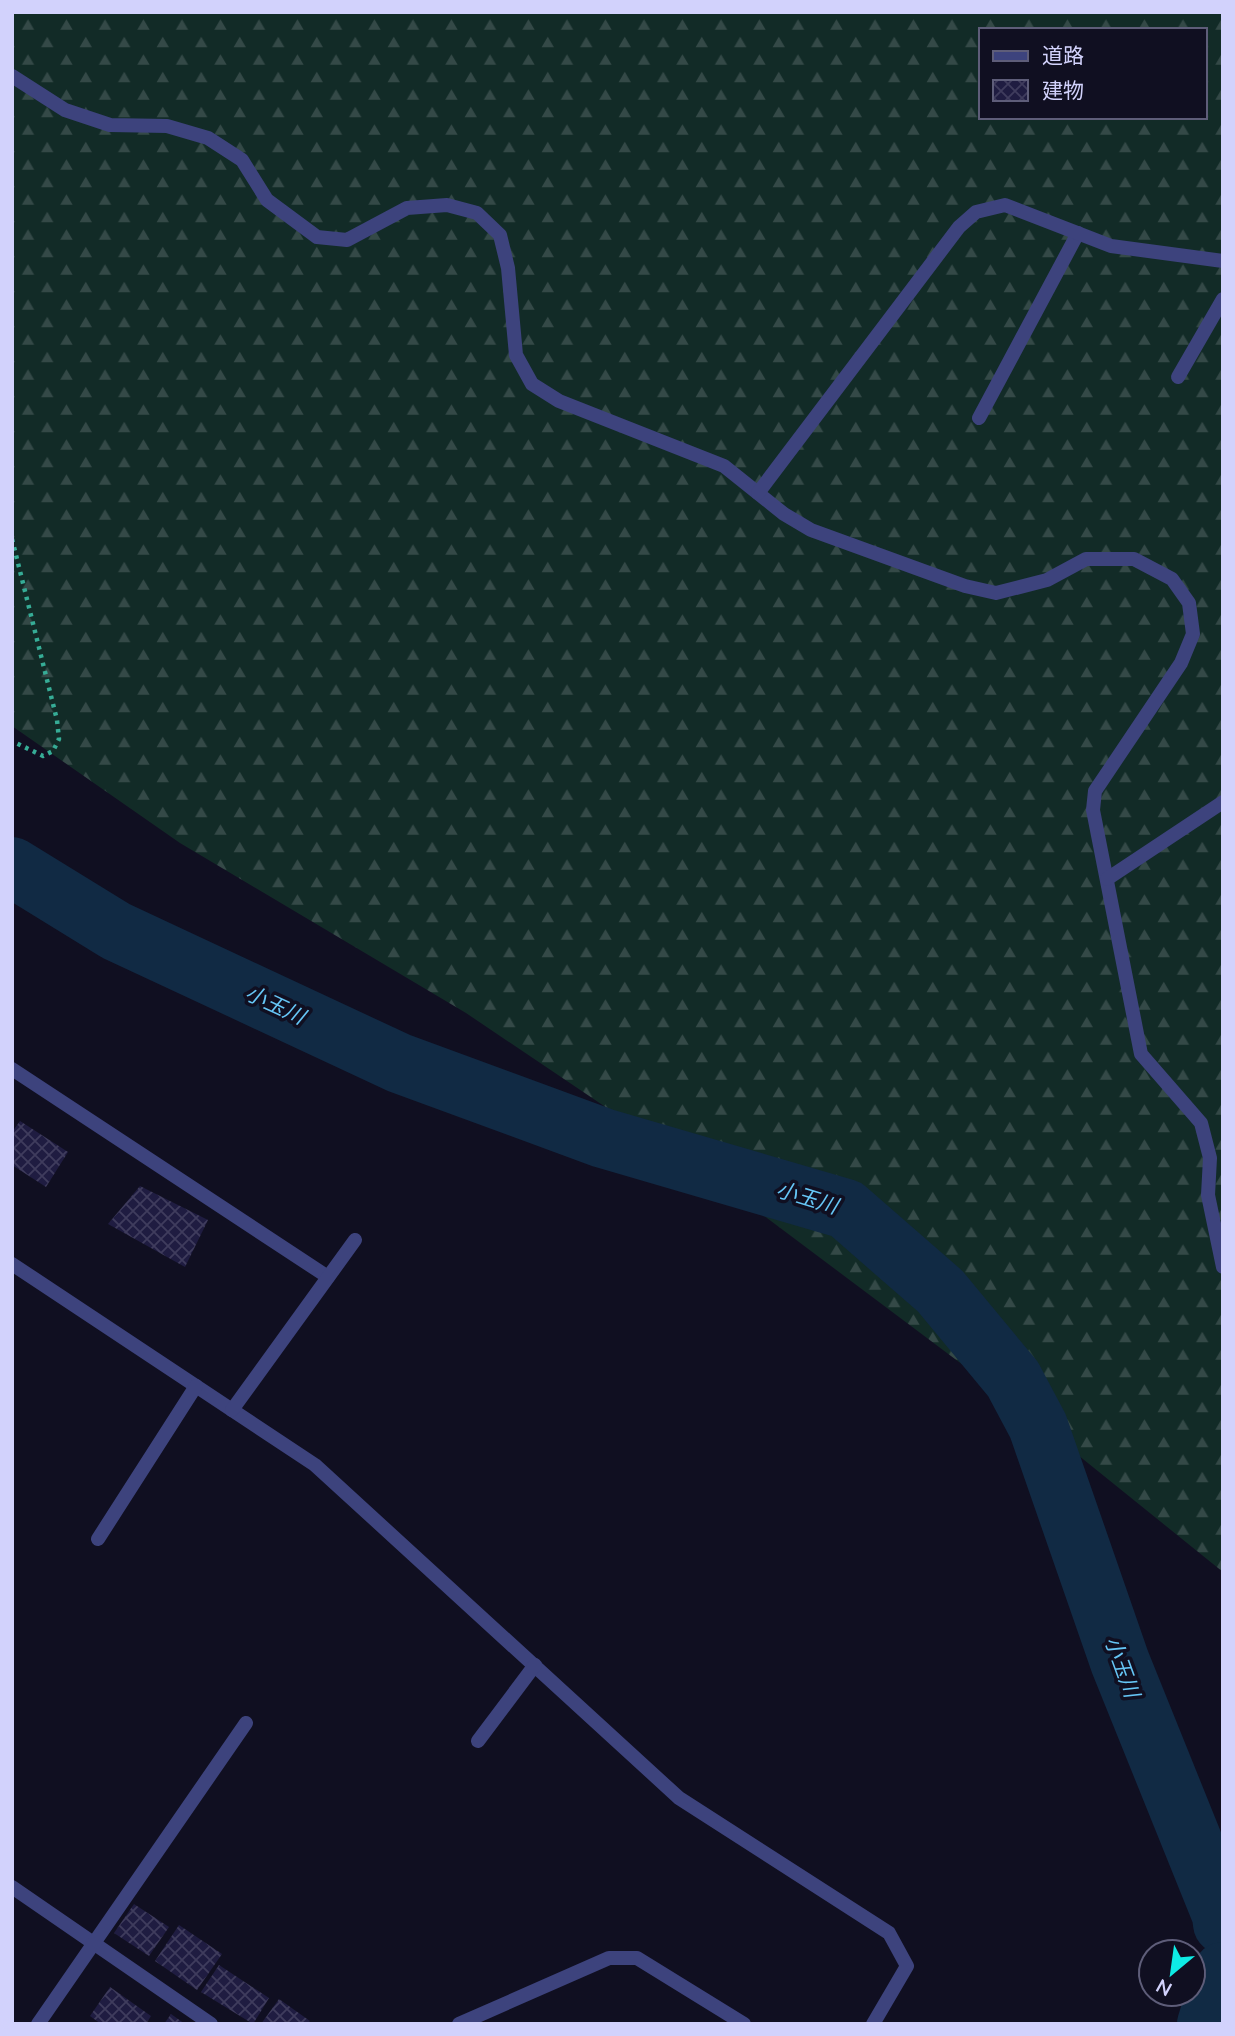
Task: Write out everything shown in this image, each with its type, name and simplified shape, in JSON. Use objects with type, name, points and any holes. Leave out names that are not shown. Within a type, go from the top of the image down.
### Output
[{"type":"street","points":[[12,76],[65,110],[110,125],[167,126],[208,138],[242,160],[267,200],[317,237],[347,240],[407,208],[447,205],[477,213],[500,235],[508,268],[516,355],[532,384],[559,401],[724,466],[811,530],[965,586],[996,593],[1047,580],[1086,559],[1134,559],[1172,579],[1189,603],[1193,634],[1181,663],[1095,791],[1093,810],[1141,1054],[1201,1123],[1210,1158],[1208,1195],[1223,1267]]},
{"type":"street","points":[[758,493],[959,227],[976,212],[1005,205],[1111,246],[1223,261]]},
{"type":"street","points":[[979,418],[1078,233]]},
{"type":"street","points":[[1178,377],[1223,299]]},
{"type":"street","points":[[1107,878],[1223,802]]},
{"type":"street","points":[[12,1069],[328,1277]]},
{"type":"street","points":[[232,1410],[355,1240]]},
{"type":"street","points":[[12,1264],[315,1465],[679,1798],[890,1933],[907,1966],[873,2024]]},
{"type":"street","points":[[98,1539],[196,1386]]},
{"type":"street","points":[[478,1741],[535,1665]]},
{"type":"street","points":[[38,2024],[246,1723]]},
{"type":"street","points":[[12,1887],[211,2024]]},
{"type":"street","points":[[459,2024],[609,1958],[637,1958],[744,2024]]},
{"type":"path","points":[[12,539],[57,720],[59,739],[53,751],[43,756],[12,741]]},
{"type":"green space","points":[[12,12],[1223,12],[1223,1572],[1011,1401],[739,1197],[466,1013],[180,843],[12,726]]},
{"type":"building","points":[[20,1121],[68,1152],[46,1187],[12,1165],[12,1132]]},
{"type":"building","points":[[140,1186],[208,1220],[185,1267],[108,1224]]},
{"type":"building","points":[[134,1904],[169,1927],[149,1956],[114,1933]]},
{"type":"building","points":[[179,1925],[222,1954],[197,1990],[155,1961]]},
{"type":"building","points":[[219,1965],[269,1998],[253,2024],[201,1992]]},
{"type":"building","points":[[110,1987],[151,2016],[146,2024],[101,2024],[90,2016]]},
{"type":"building","points":[[279,1999],[310,2021],[307,2024],[261,2024]]},
{"type":"building","points":[[171,2014],[185,2024],[164,2024]]},
{"type":"waterway","name":"小玉川","points":[[12,867],[116,931],[399,1063],[603,1138],[846,1209],[940,1291],[1013,1379],[1038,1426],[1120,1662],[1222,1915],[1223,1924]]},
{"type":"waterway","name":"小玉川","points":[[1207,2024],[1223,1972]]}]
